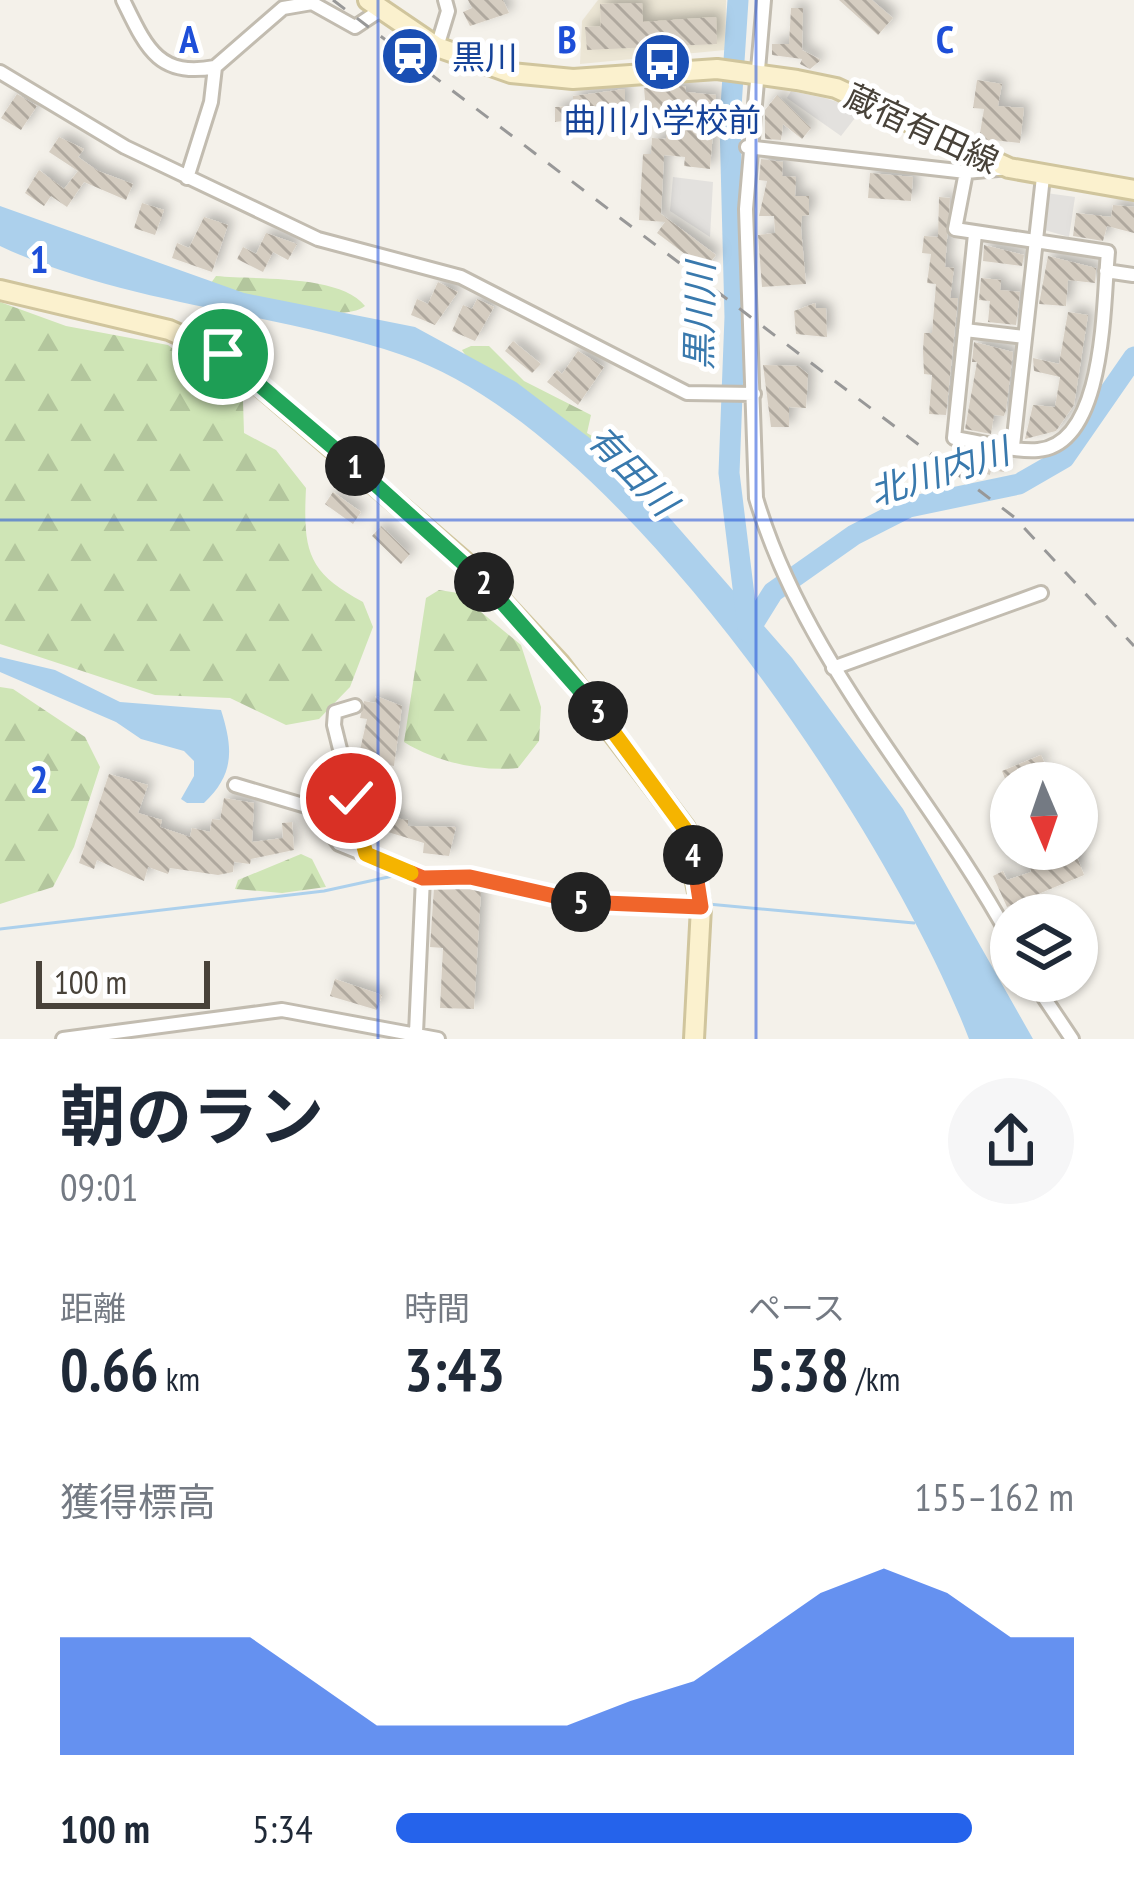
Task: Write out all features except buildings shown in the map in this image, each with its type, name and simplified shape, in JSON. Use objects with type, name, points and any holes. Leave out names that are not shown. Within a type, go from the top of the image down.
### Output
[{"type":"main road","name":"蔵宿有田線","points":[[375,4],[436,46],[473,63],[541,77],[717,69],[759,73],[836,88],[1009,168],[1134,190]]},
{"type":"main road","points":[[0,290],[169,331],[223,354],[451,550],[560,664],[685,829],[701,907],[694,1039]]},
{"type":"street","points":[[123,0],[140,33],[169,67],[182,73],[215,67],[283,8],[312,2],[356,27],[375,4]]},
{"type":"street","points":[[436,46],[448,11],[445,0]]},
{"type":"street","points":[[764,0],[747,147],[756,498],[767,534],[833,668],[990,908]]},
{"type":"street","points":[[187,178],[211,102],[215,67]]},
{"type":"street","points":[[0,72],[187,178],[318,239],[461,277],[687,393],[751,393]]},
{"type":"street","points":[[747,147],[966,172],[1009,168]]},
{"type":"street","points":[[966,172],[956,229],[1101,247],[1108,252],[1091,401],[1077,428],[1040,450],[954,438],[975,233]]},
{"type":"street","points":[[1012,446],[1042,177]]},
{"type":"street","points":[[1106,272],[1133,275]]},
{"type":"street","points":[[965,330],[1024,337]]},
{"type":"street","points":[[833,668],[1041,593]]},
{"type":"street","points":[[355,706],[335,712],[334,725],[366,854]]},
{"type":"street","points":[[235,785],[313,808],[339,844],[423,878],[470,877],[591,904],[701,907]]},
{"type":"street","points":[[416,1034],[423,878]]},
{"type":"street","points":[[1047,1002],[1072,1039]]},
{"type":"street","points":[[63,1039],[282,1010],[438,1039]]},
{"type":"shaded area","points":[[598,0],[726,0],[725,50],[580,64],[582,21]]},
{"type":"shaded area","points":[[791,91],[862,109],[841,136],[787,98]]},
{"type":"shaded area","points":[[673,177],[713,182],[710,237],[670,211]]},
{"type":"shaded area","points":[[1046,193],[1075,197],[1069,237],[1041,229]]},
{"type":"green space","points":[[216,276],[318,284],[337,288],[365,306],[334,313],[290,307],[211,283]]},
{"type":"green space","points":[[0,302],[66,326],[168,345],[243,401],[244,433],[276,450],[306,488],[312,557],[330,580],[363,602],[373,627],[350,687],[319,719],[286,725],[230,698],[155,695],[0,644]]},
{"type":"green space","points":[[489,346],[524,381],[591,415],[587,433],[618,455],[637,488],[470,362],[462,350]]},
{"type":"green space","points":[[439,590],[458,593],[521,645],[541,707],[539,741],[518,768],[459,764],[404,742],[426,598]]},
{"type":"green space","points":[[0,687],[13,689],[85,737],[100,767],[74,847],[53,887],[0,904]]},
{"type":"green space","points":[[301,854],[312,859],[326,887],[282,893],[235,889],[238,880]]},
{"type":"water","points":[[0,206],[244,293],[415,327],[516,382],[620,461],[792,658],[903,809],[990,963],[990,1002],[1012,1002],[1033,1039],[969,1039],[931,953],[812,750],[737,646],[656,548],[571,463],[485,397],[402,355],[98,282],[0,246]]},
{"type":"water","points":[[0,657],[55,670],[120,702],[221,710],[229,760],[221,782],[204,803],[187,803],[181,799],[194,776],[194,761],[184,751],[141,739],[116,722],[0,672]]},
{"type":"waterway","name":"黒川川","points":[[738,0],[730,122],[735,317],[729,473],[748,628]]},
{"type":"waterway","name":"北川内川","points":[[748,632],[773,592],[854,535],[909,507],[1019,484],[1064,458],[1134,357]]},
{"type":"waterway","points":[[0,929],[324,891],[402,874]]},
{"type":"waterway","points":[[708,904],[914,923]]},
{"type":"railway","points":[[333,0],[1014,517],[1134,646]]},
{"type":"place","name":"黒川","points":[[410,56]]},
{"type":"place","name":"曲川小学校前","points":[[662,62]]},
{"type":"route","points":[[223,354],[467,564],[560,664],[685,829],[696,863],[701,907],[591,904],[470,877],[423,878],[366,854],[366,838],[351,798]]},
{"type":"water label","name":"有田川","points":[[633,470]]}]
